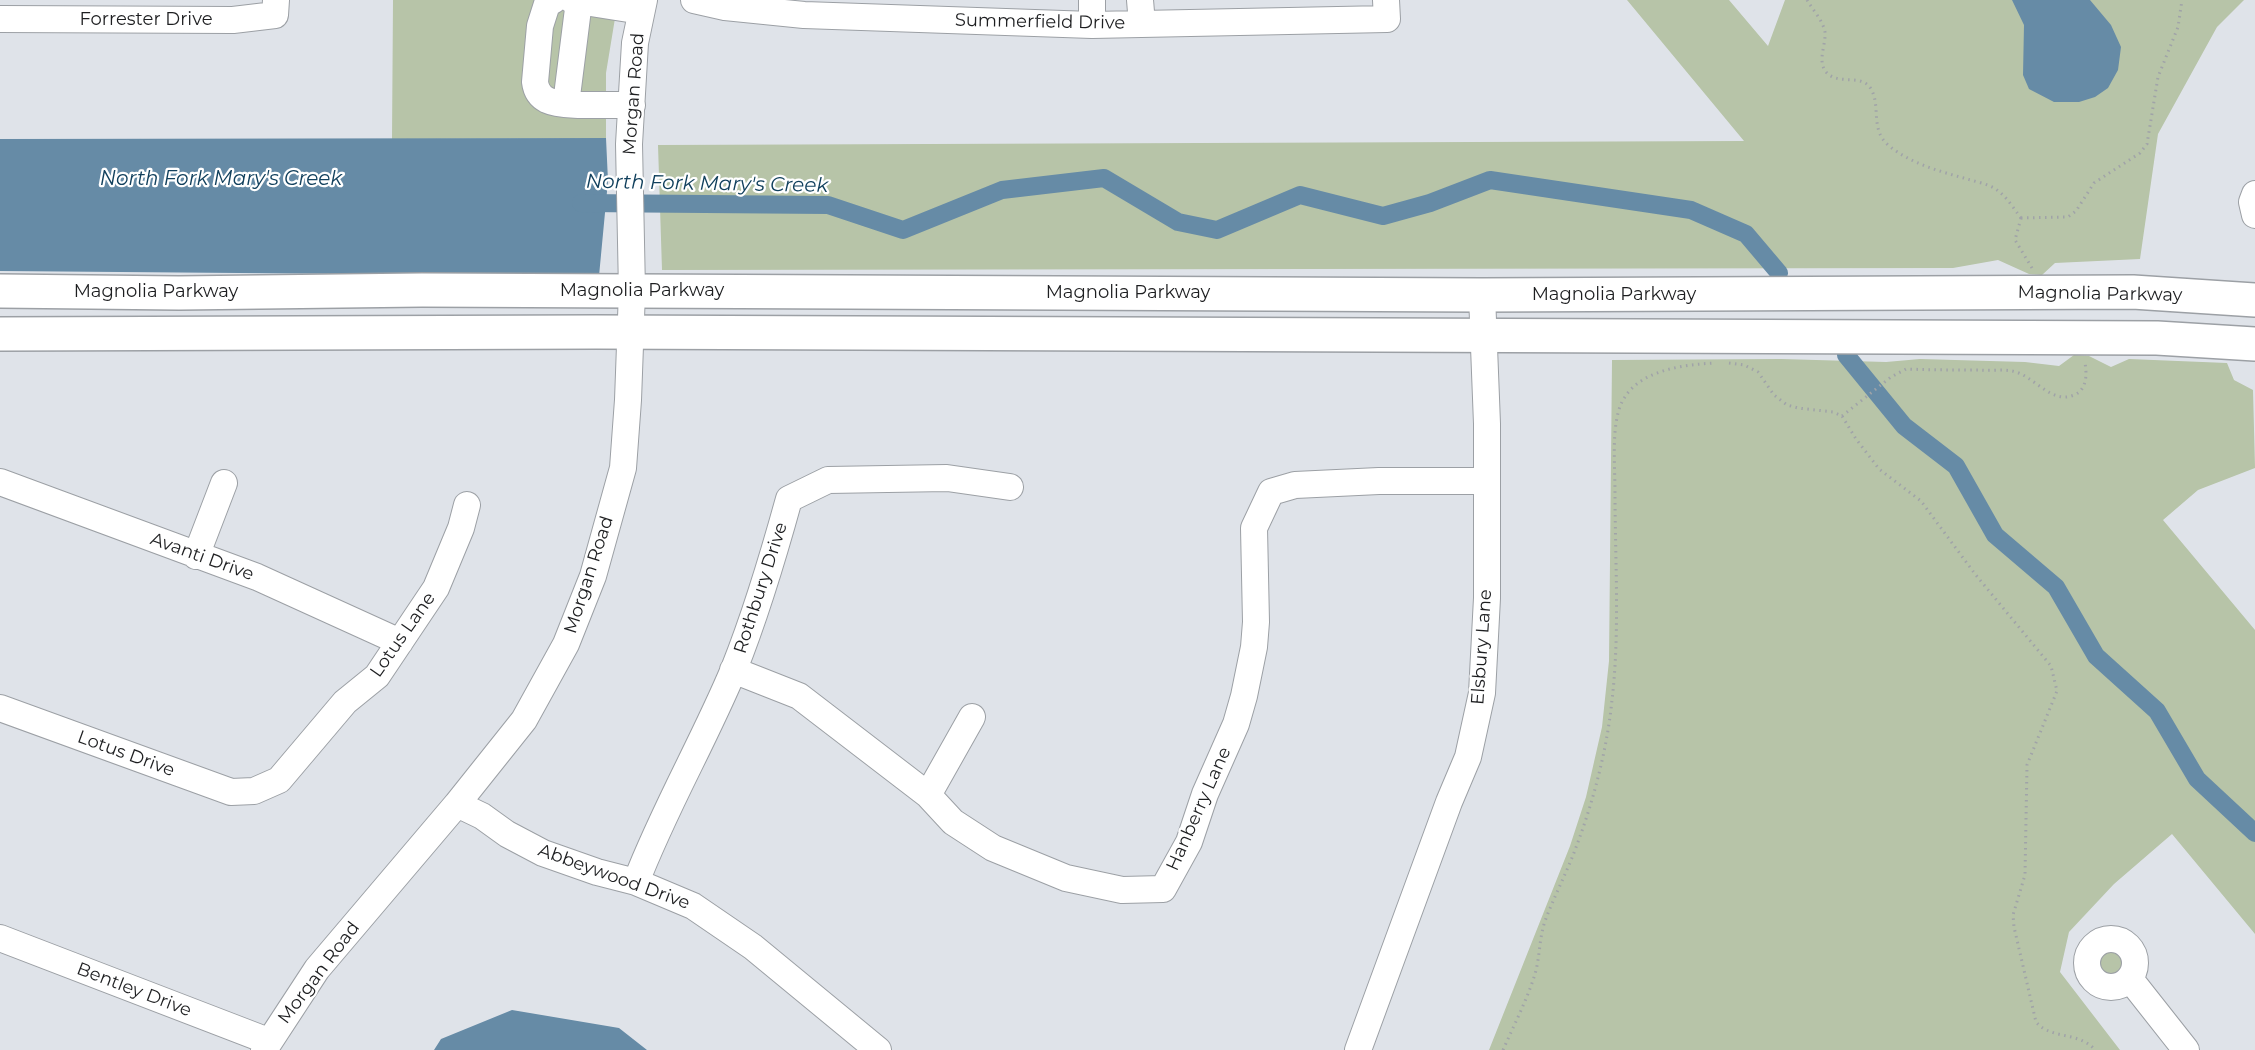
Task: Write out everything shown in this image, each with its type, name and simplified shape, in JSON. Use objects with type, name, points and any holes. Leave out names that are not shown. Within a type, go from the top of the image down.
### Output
[{"type":"main road","name":"Magnolia Parkway","points":[[0,291],[422,290],[1482,296],[2133,292],[2255,300]]},
{"type":"main road","points":[[176,334],[179,292]]},
{"type":"main road","points":[[930,292],[932,334]]},
{"type":"main road","points":[[1211,293],[1213,335]]},
{"type":"main road","points":[[0,334],[1484,335],[2157,338],[2255,344]]},
{"type":"street","name":"Forrester Drive","points":[[0,19],[233,20],[275,15],[276,0]]},
{"type":"street","points":[[554,0],[547,4],[542,13],[536,89],[546,100],[566,104],[632,105]]},
{"type":"street","name":"Summerfield Drive","points":[[694,0],[725,7],[1092,13],[1386,10]]},
{"type":"street","points":[[566,104],[575,1],[643,6]]},
{"type":"street","name":"Morgan Road","points":[[266,1046],[317,969],[457,804],[524,720],[566,644],[593,576],[623,468],[632,291],[629,144],[636,43],[643,6]]},
{"type":"street","points":[[2255,194],[2252,202],[2255,215]]},
{"type":"street","name":"Elsbury Lane","points":[[1358,1050],[1449,802],[1468,757],[1482,693],[1487,598],[1487,481],[1482,296]]},
{"type":"street","name":"Rothbury Drive","points":[[636,882],[655,833],[704,736],[733,670],[764,590],[789,499],[828,480],[947,478],[1010,487]]},
{"type":"street","name":"Hanberry Lane","points":[[733,670],[799,696],[927,795],[953,822],[993,848],[1066,879],[1122,890],[1163,889],[1189,842],[1205,794],[1226,749],[1244,696],[1254,647],[1256,622],[1254,528],[1271,492],[1295,485],[1379,481],[1487,481]]},
{"type":"street","name":"Avanti Drive","points":[[0,482],[257,577],[400,642]]},
{"type":"street","points":[[196,556],[224,483]]},
{"type":"street","name":"Lotus Lane","points":[[254,791],[279,780],[345,702],[377,676],[436,588],[461,528],[467,505]]},
{"type":"street","name":"Lotus Drive","points":[[0,708],[231,792],[254,791]]},
{"type":"street","points":[[927,795],[972,717]]},
{"type":"street","name":"Abbeywood Drive","points":[[457,804],[482,816],[507,834],[543,853],[597,872],[636,882],[693,906],[753,947],[878,1050]]},
{"type":"street","name":"Bentley Drive","points":[[0,938],[266,1046]]},
{"type":"street","points":[[2130,979],[2187,1050]]},
{"type":"path","points":[[1807,0],[1825,33],[1822,66],[1836,79],[1865,82],[1870,86],[1878,130],[1886,143],[1905,157],[1925,167],[1997,189],[2021,218]]},
{"type":"path","points":[[2021,218],[2068,217],[2076,211],[2094,183],[2140,153],[2147,144],[2158,77],[2178,27],[2182,0]]},
{"type":"path","points":[[2021,218],[2015,240],[2036,275]]},
{"type":"path","points":[[1842,416],[1891,377],[1906,369],[2012,371],[2030,378],[2049,393],[2062,397],[2076,395],[2084,386],[2087,374],[2084,355]]},
{"type":"path","points":[[1503,1050],[1535,974],[1539,942],[1546,919],[1587,813],[1602,756],[1612,702],[1615,661],[1617,416],[1622,402],[1634,384],[1661,372],[1699,364],[1724,362],[1744,365],[1758,372],[1774,395],[1786,405],[1833,412],[1842,416],[1856,440],[1879,469],[1921,501],[1975,574],[2051,666],[2057,691],[2027,765],[2025,875],[2013,915],[2014,927],[2036,1022],[2043,1031],[2078,1038],[2095,1050]]},
{"type":"green space","points":[[393,0],[618,0],[606,73],[606,138],[392,139]]},
{"type":"green space","points":[[1627,0],[1729,0],[1768,46],[1785,0],[2244,0],[2217,27],[2158,134],[2140,259],[2055,263],[2042,275],[2029,274],[1998,260],[1953,268],[662,270],[658,145],[1744,141]]},
{"type":"green space","points":[[2074,355],[2089,356],[2111,367],[2129,359],[2227,363],[2234,380],[2253,390],[2255,468],[2198,490],[2163,520],[2255,630],[2255,934],[2172,834],[2114,884],[2069,932],[2060,972],[2120,1050],[1489,1050],[1570,846],[1586,797],[1602,727],[1609,661],[1612,360],[1781,359],[1886,362],[1920,359],[2025,362],[2059,366]]},
{"type":"green space","points":[[2115,940],[2130,947],[2137,962],[2130,977],[2115,984],[2100,977],[2093,962],[2100,947]]},
{"type":"water","points":[[2012,0],[2090,0],[2111,25],[2121,47],[2118,70],[2108,88],[2095,97],[2079,102],[2054,102],[2029,89],[2023,75],[2024,25]]},
{"type":"water","points":[[606,138],[608,181],[599,276],[0,271],[0,139]]},
{"type":"water","points":[[512,1010],[619,1028],[647,1050],[434,1050],[441,1039]]},
{"type":"waterway","name":"North Fork Mary's Creek","points":[[581,203],[828,205],[903,230],[1002,190],[1104,178],[1178,222],[1217,230],[1300,195],[1383,216],[1430,203],[1490,180],[1691,210],[1746,234],[1779,273]]},
{"type":"waterway","name":"North Fork Mary's Creek","points":[[1846,355],[1904,426],[1956,466],[1995,535],[2056,587],[2096,656],[2157,711],[2197,779],[2255,833]]}]
